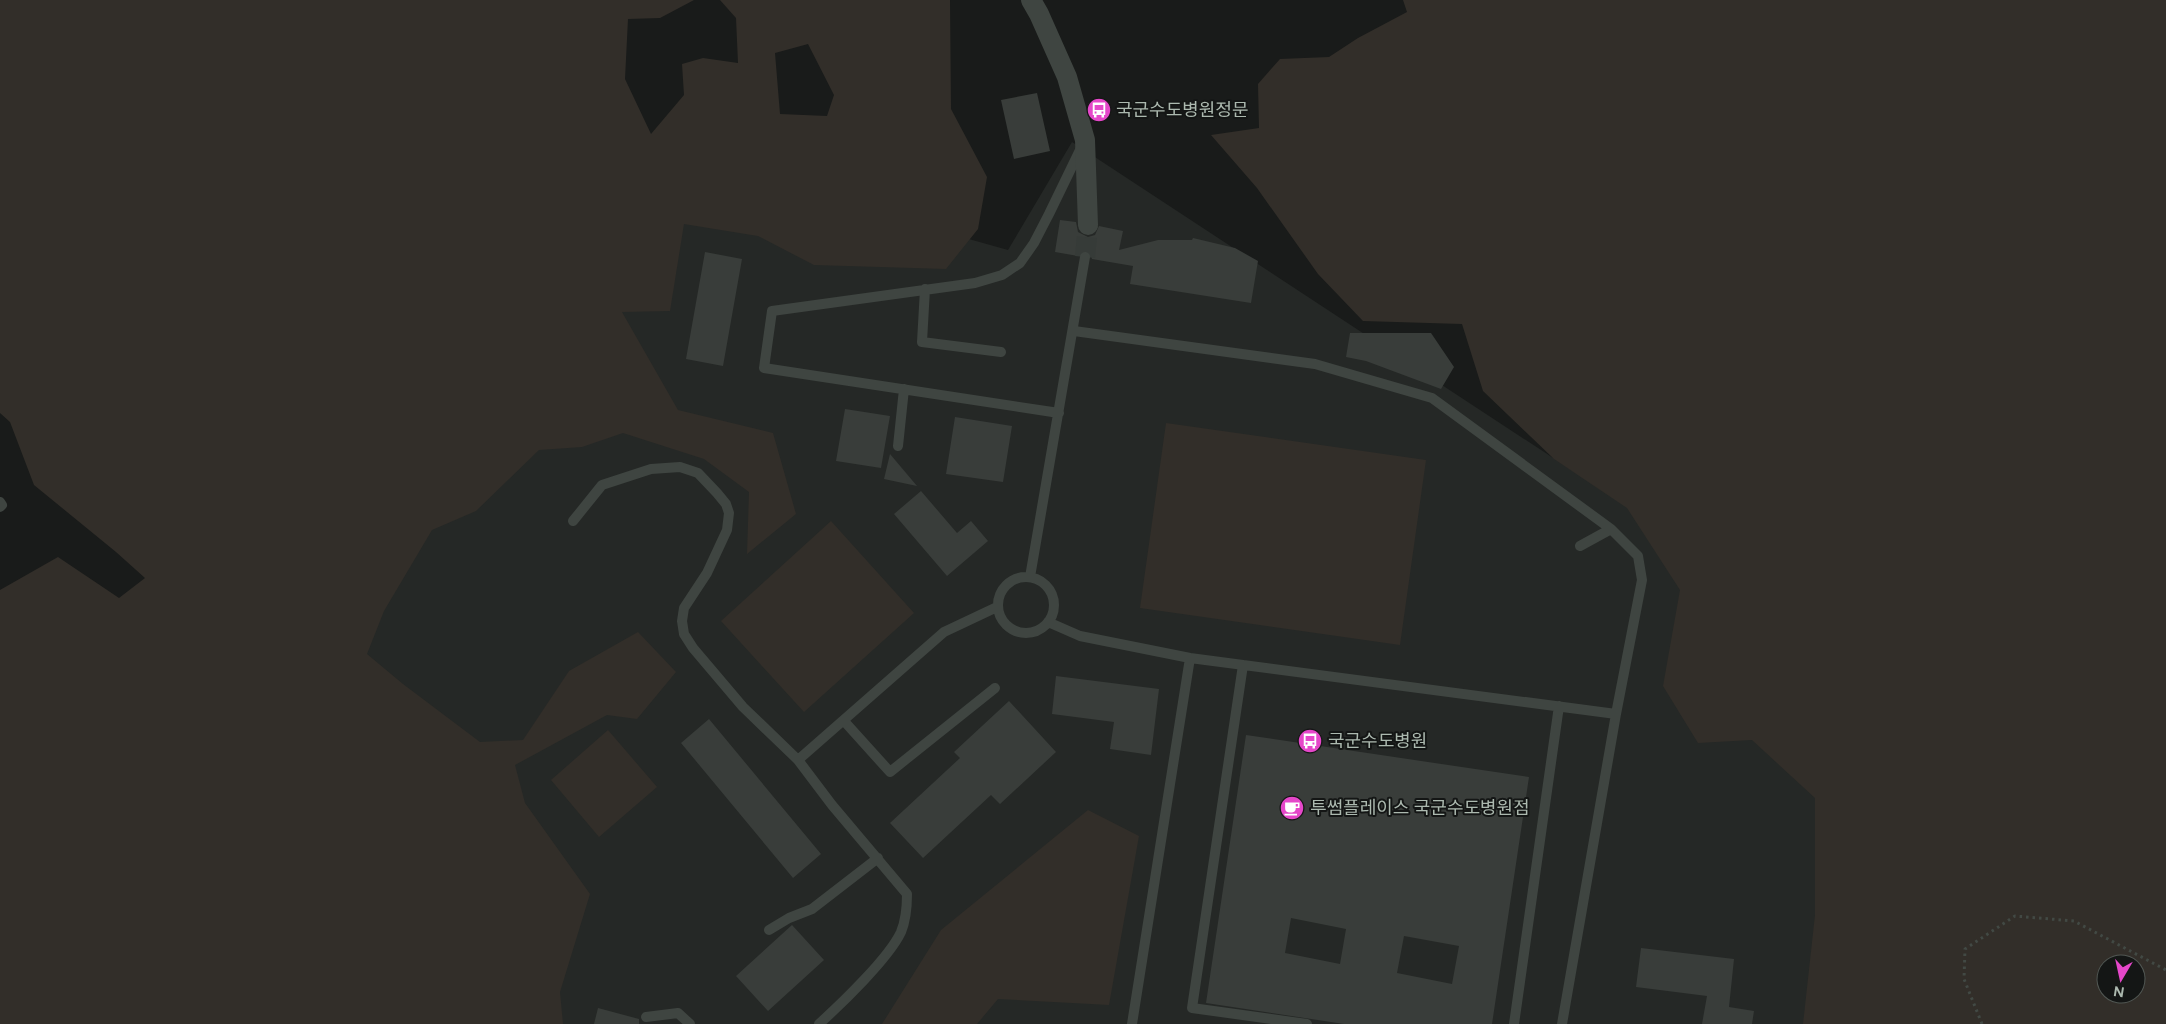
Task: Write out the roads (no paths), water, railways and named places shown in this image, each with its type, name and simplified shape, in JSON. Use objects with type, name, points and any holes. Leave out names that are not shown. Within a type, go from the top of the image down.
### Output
[{"type":"street","points":[[1031,0],[1067,77],[1085,140],[1088,224]]},
{"type":"lane","points":[[1060,413],[764,368],[772,311],[975,283],[1002,276],[1020,263],[1034,243],[1085,140]]},
{"type":"lane","points":[[1030,577],[1060,413],[1085,258]]},
{"type":"lane","points":[[925,289],[922,342],[1001,352]]},
{"type":"lane","points":[[1074,330],[1315,364],[1432,398],[1611,529],[1638,556],[1642,580],[1616,714],[1562,1024]]},
{"type":"lane","points":[[898,446],[904,389]]},
{"type":"lane","points":[[573,522],[602,485],[651,469],[680,466],[698,473],[726,504],[729,513],[727,530],[720,550],[707,574],[684,608],[682,621],[684,634],[692,648],[743,707],[798,760],[907,894],[907,910],[901,931],[888,952],[819,1024]]},
{"type":"lane","points":[[0,502],[2,505],[0,507]]},
{"type":"lane","points":[[1580,546],[1611,529]]},
{"type":"lane","points":[[1030,577],[1040,580],[1052,594],[1054,603],[1053,613],[1041,629],[1032,633],[1015,632],[1000,617],[997,607],[999,595],[1004,586],[1015,578],[1030,577]]},
{"type":"lane","points":[[798,760],[944,632],[997,607]]},
{"type":"lane","points":[[1048,622],[1080,636],[1190,658],[1616,714]]},
{"type":"lane","points":[[1132,1024],[1190,658]]},
{"type":"lane","points":[[1243,665],[1192,1008],[1307,1024]]},
{"type":"lane","points":[[844,721],[890,772],[995,688]]},
{"type":"lane","points":[[1514,1024],[1559,706]]},
{"type":"lane","points":[[769,930],[789,918],[812,909],[878,858]]},
{"type":"lane","points":[[646,1017],[678,1013],[690,1024]]},
{"type":"tunnel","points":[[1085,257],[1088,225]]},
{"type":"place","name":"국군수도병원정문","points":[[1099,110]]},
{"type":"place","name":"국군수도병원","points":[[1310,741]]},
{"type":"place","name":"투썸플레이스 국군수도병원점","points":[[1292,808]]}]
